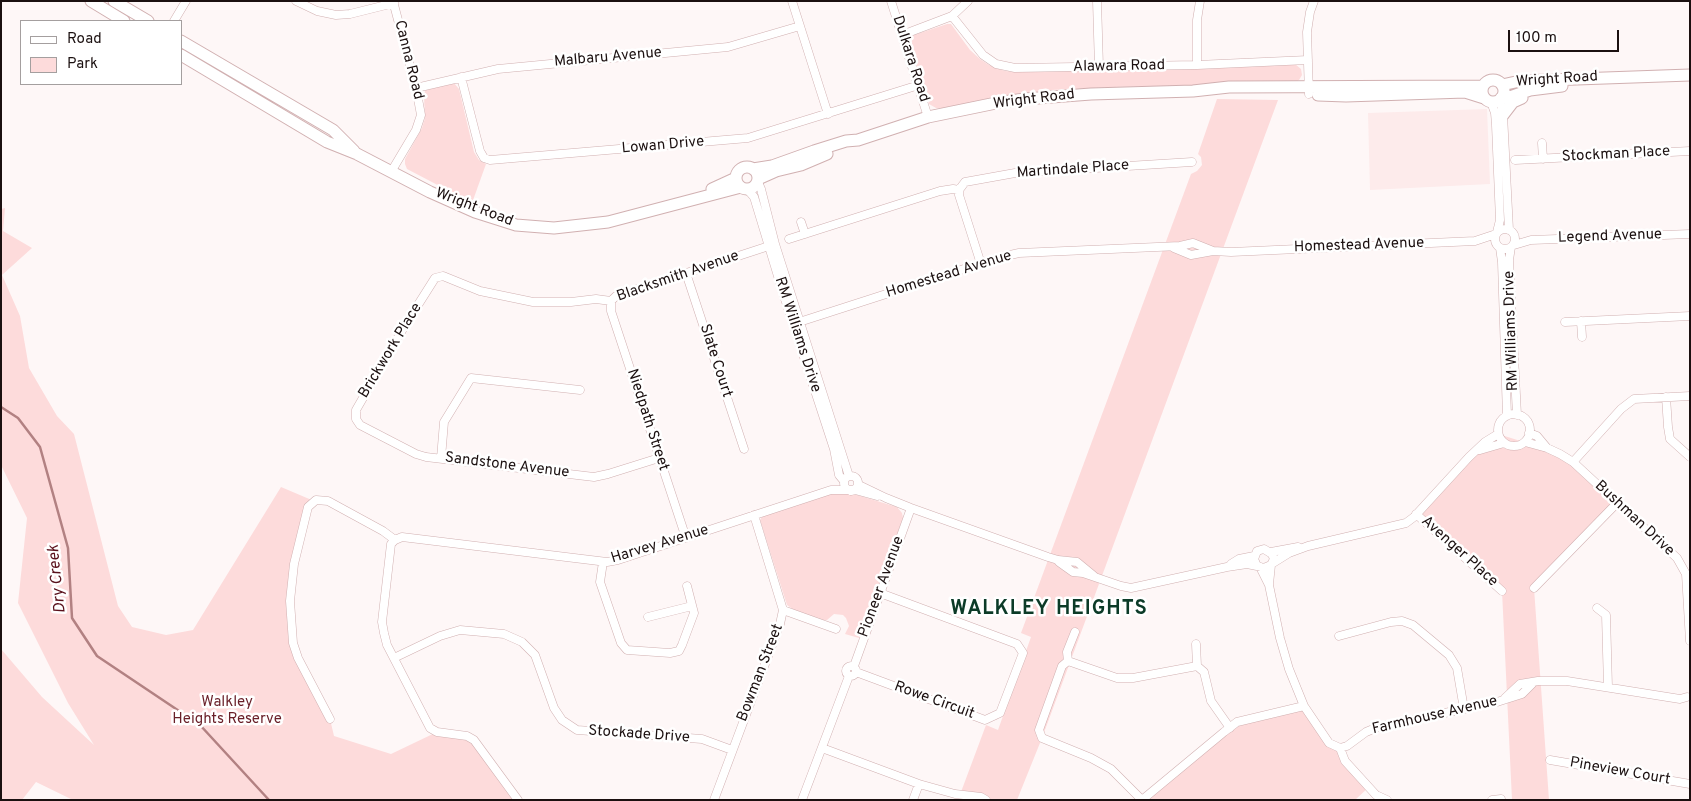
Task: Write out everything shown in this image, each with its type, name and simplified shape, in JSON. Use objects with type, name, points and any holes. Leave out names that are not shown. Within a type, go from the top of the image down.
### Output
[{"type":"main road","points":[[91,1],[122,20]]},
{"type":"main road","points":[[114,1],[146,20]]},
{"type":"main road","name":"Wright Road","points":[[182,42],[333,130],[357,154]]},
{"type":"main road","name":"Wright Road","points":[[182,56],[327,142],[357,154],[467,208],[507,223],[524,227],[575,227],[599,223],[607,218],[674,197],[741,185]]},
{"type":"main road","name":"Wright Road","points":[[1502,85],[1520,81],[1690,75]]},
{"type":"main road","name":"Wright Road","points":[[756,177],[806,163],[858,140],[928,117],[996,103],[1091,94],[1282,86],[1346,96],[1465,92],[1494,99],[1508,98],[1530,90],[1570,86],[1613,78]]},
{"type":"main road","points":[[1494,80],[1502,85],[1504,90],[1494,99],[1482,90],[1483,86],[1494,80]]},
{"type":"main road","name":"Wright Road","points":[[1309,91],[1457,85],[1483,86]]},
{"type":"main road","points":[[1503,115],[1516,100],[1558,91],[1570,86]]},
{"type":"main road","points":[[743,168],[756,177],[754,187],[741,185],[738,173],[743,168]]},
{"type":"street","points":[[175,20],[186,1]]},
{"type":"street","points":[[296,1],[317,11],[336,15],[350,14],[394,2]]},
{"type":"street","points":[[792,1],[828,114]]},
{"type":"street","name":"Dulkara Road","points":[[891,1],[928,117]]},
{"type":"street","points":[[902,35],[952,16],[968,1]]},
{"type":"street","points":[[1097,1],[1098,67]]},
{"type":"street","points":[[1197,65],[1197,20],[1200,1]]},
{"type":"street","points":[[1309,91],[1308,26],[1314,1]]},
{"type":"street","name":"Canna Road","points":[[391,172],[419,125],[420,108],[394,2]]},
{"type":"street","name":"Alawara Road","points":[[952,16],[978,51],[996,64],[1015,68],[1197,65],[1308,60]]},
{"type":"street","name":"Malbaru Avenue","points":[[416,88],[498,69],[521,66],[738,46],[800,26]]},
{"type":"street","name":"Lowan Drive","points":[[461,77],[480,151],[484,158],[490,160],[739,140],[758,136],[919,85]]},
{"type":"street","points":[[1494,99],[1503,115],[1511,232],[1515,240],[1512,246],[1505,250],[1498,246],[1494,240],[1500,220],[1494,99]]},
{"type":"street","name":"Stockman Place","points":[[1542,143],[1543,159]]},
{"type":"street","name":"Stockman Place","points":[[1515,160],[1690,151]]},
{"type":"street","name":"Martindale Place","points":[[789,239],[940,191],[959,190],[965,182],[1015,173],[1192,162]]},
{"type":"street","name":"RM Williams Drive","points":[[756,177],[761,189],[772,245]]},
{"type":"street","name":"RM Williams Drive","points":[[741,185],[754,197],[772,245],[847,484]]},
{"type":"street","points":[[959,190],[981,264]]},
{"type":"street","points":[[801,222],[805,234]]},
{"type":"street","points":[[1497,233],[1502,229],[1511,232]]},
{"type":"street","name":"Legend Avenue","points":[[1511,232],[1531,240]]},
{"type":"street","name":"Homestead Avenue","points":[[1475,241],[1497,233]]},
{"type":"street","name":"Legend Avenue","points":[[1512,246],[1531,240],[1690,234]]},
{"type":"street","name":"Homestead Avenue","points":[[1169,247],[1191,254],[1213,251],[1231,252],[1475,241],[1498,246]]},
{"type":"street","name":"Homestead Avenue","points":[[797,323],[1001,257],[1019,253],[1169,247],[1193,243],[1213,251]]},
{"type":"street","name":"Blacksmith Avenue","points":[[435,278],[443,276],[480,291],[533,302],[571,302],[596,299],[611,301],[616,296],[772,245]]},
{"type":"street","name":"RM Williams Drive","points":[[1498,246],[1502,257],[1507,416]]},
{"type":"street","name":"RM Williams Drive","points":[[1512,246],[1509,260],[1517,415]]},
{"type":"street","name":"Slate Court","points":[[686,273],[744,449]]},
{"type":"street","name":"Brickwork Place","points":[[360,425],[356,420],[356,410],[435,278]]},
{"type":"street","name":"Niedpath Street","points":[[611,301],[611,311],[686,538]]},
{"type":"street","points":[[1565,322],[1690,316]]},
{"type":"street","points":[[1581,321],[1582,337]]},
{"type":"street","points":[[441,458],[444,422],[471,378],[580,390]]},
{"type":"street","points":[[1573,462],[1621,409],[1634,399],[1690,396]]},
{"type":"street","points":[[1666,397],[1670,439],[1690,457]]},
{"type":"street","points":[[1473,453],[1504,443],[1514,446],[1525,442],[1530,432],[1528,422],[1517,415],[1507,416],[1500,422],[1498,434],[1504,443]]},
{"type":"street","name":"Sandstone Avenue","points":[[360,425],[416,454],[594,477],[660,458]]},
{"type":"street","name":"Bushman Drive","points":[[1530,432],[1537,436],[1547,448]]},
{"type":"street","points":[[1227,567],[1239,559],[1254,556],[1262,549],[1271,552],[1308,546],[1406,523],[1473,453],[1498,434]]},
{"type":"street","name":"Bushman Drive","points":[[1525,442],[1547,448],[1573,462],[1686,567],[1690,641]]},
{"type":"street","points":[[847,484],[857,478],[859,485],[910,508],[1058,560],[1073,572],[1094,576],[1121,586],[1135,587],[1247,564],[1264,568],[1289,553],[1308,546]]},
{"type":"street","points":[[847,484],[857,489],[859,485]]},
{"type":"street","points":[[847,484],[855,490],[886,498]]},
{"type":"street","name":"Harvey Avenue","points":[[395,540],[402,537],[603,562],[618,560],[847,484]]},
{"type":"street","points":[[330,719],[298,658],[293,644],[290,601],[294,564],[308,507],[316,500],[328,501],[383,531],[395,540],[391,544],[382,622],[385,640],[430,728],[436,732],[467,736],[474,740],[518,800]]},
{"type":"street","points":[[1534,588],[1617,503]]},
{"type":"street","name":"Pioneer Avenue","points":[[802,800],[853,671],[910,508]]},
{"type":"street","name":"Avenger Place","points":[[1416,514],[1502,591]]},
{"type":"street","name":"Bowman Street","points":[[714,800],[780,624],[783,610],[754,515]]},
{"type":"street","points":[[1269,585],[1274,556],[1271,552]]},
{"type":"street","points":[[1254,556],[1254,562],[1269,585],[1284,654],[1304,706],[1329,743],[1340,748],[1345,762],[1376,795],[1387,800]]},
{"type":"street","points":[[603,562],[600,582],[621,643],[626,650],[670,654],[679,651],[694,613],[687,586]]},
{"type":"street","name":"Rowe Circuit","points":[[853,671],[985,720],[1000,714],[1023,653],[1017,644],[880,593]]},
{"type":"street","points":[[648,617],[692,606]]},
{"type":"street","points":[[1597,608],[1606,615],[1608,687]]},
{"type":"street","points":[[783,610],[836,629]]},
{"type":"street","points":[[1339,636],[1391,622],[1413,625],[1449,655],[1457,668],[1464,709]]},
{"type":"street","name":"Stockade Drive","points":[[394,658],[440,636],[460,630],[504,634],[522,642],[535,655],[554,708],[562,720],[577,730],[702,739],[732,750]]},
{"type":"street","points":[[1068,661],[1067,652],[1075,632]]},
{"type":"street","points":[[1196,644],[1197,666],[1204,672],[1211,701],[1230,728]]},
{"type":"street","points":[[1068,661],[1062,666],[1039,730],[1042,738],[1091,758],[1111,769],[1142,800],[1237,722],[1304,706]]},
{"type":"street","points":[[1068,661],[1117,678],[1133,678],[1197,666]]},
{"type":"street","name":"Farmhouse Avenue","points":[[1340,748],[1347,746],[1366,732],[1378,727],[1504,700],[1525,692],[1533,683],[1538,681],[1567,681],[1680,699],[1689,697]]},
{"type":"street","points":[[822,748],[920,784],[955,794],[981,797],[986,800]]},
{"type":"street","name":"Pineview Court","points":[[1550,760],[1690,784]]},
{"type":"street","points":[[913,800],[920,784]]},
{"type":"street","points":[[955,794],[965,800]]},
{"type":"street","points":[[1492,800],[1501,799]]},
{"type":"shaded area","points":[[1487,109],[1490,184],[1370,190],[1368,113]]},
{"type":"green space","points":[[951,24],[970,50],[980,59],[989,65],[1005,71],[1295,64],[1301,69],[1302,75],[1294,83],[1051,90],[1017,94],[942,109],[929,104],[910,44],[914,35]]},
{"type":"green space","points":[[454,83],[459,89],[474,152],[479,160],[486,164],[472,203],[407,169],[405,164],[405,159],[422,128],[425,118],[425,91],[429,88]]},
{"type":"green space","points":[[1217,99],[1278,100],[1042,738],[1017,800],[958,800],[986,725],[998,730],[1031,637],[1021,633],[1191,174],[1202,165],[1201,157],[1198,154]]},
{"type":"green space","name":"Walkley Heights Reserve","points":[[5,208],[3,231],[32,248],[2,275],[20,316],[29,368],[57,416],[74,434],[118,606],[132,627],[166,635],[193,630],[281,487],[314,501],[301,537],[291,592],[298,658],[330,719],[334,736],[391,754],[437,732],[471,737],[519,800],[73,800],[36,782],[22,800],[1,800],[1,649],[42,697],[94,745],[68,703],[18,603],[27,518],[1,465],[1,209]]},
{"type":"green space","points":[[1498,434],[1527,443],[1573,462],[1617,503],[1534,588],[1549,800],[1512,800],[1502,591],[1414,517],[1473,453]]},
{"type":"green space","points":[[832,492],[847,492],[897,507],[902,513],[903,518],[859,638],[845,634],[849,626],[843,615],[834,614],[827,620],[822,620],[794,610],[787,605],[760,520],[764,514]]},
{"type":"green space","points":[[1304,706],[1369,787],[1355,800],[1143,800],[1237,722]]},
{"type":"waterway","name":"Dry Creek","points":[[1,407],[18,418],[40,447],[68,548],[72,618],[97,656],[200,725],[269,800]]},
{"type":"district","name":"WALKLEY HEIGHTS","points":[[1049,610]]}]
